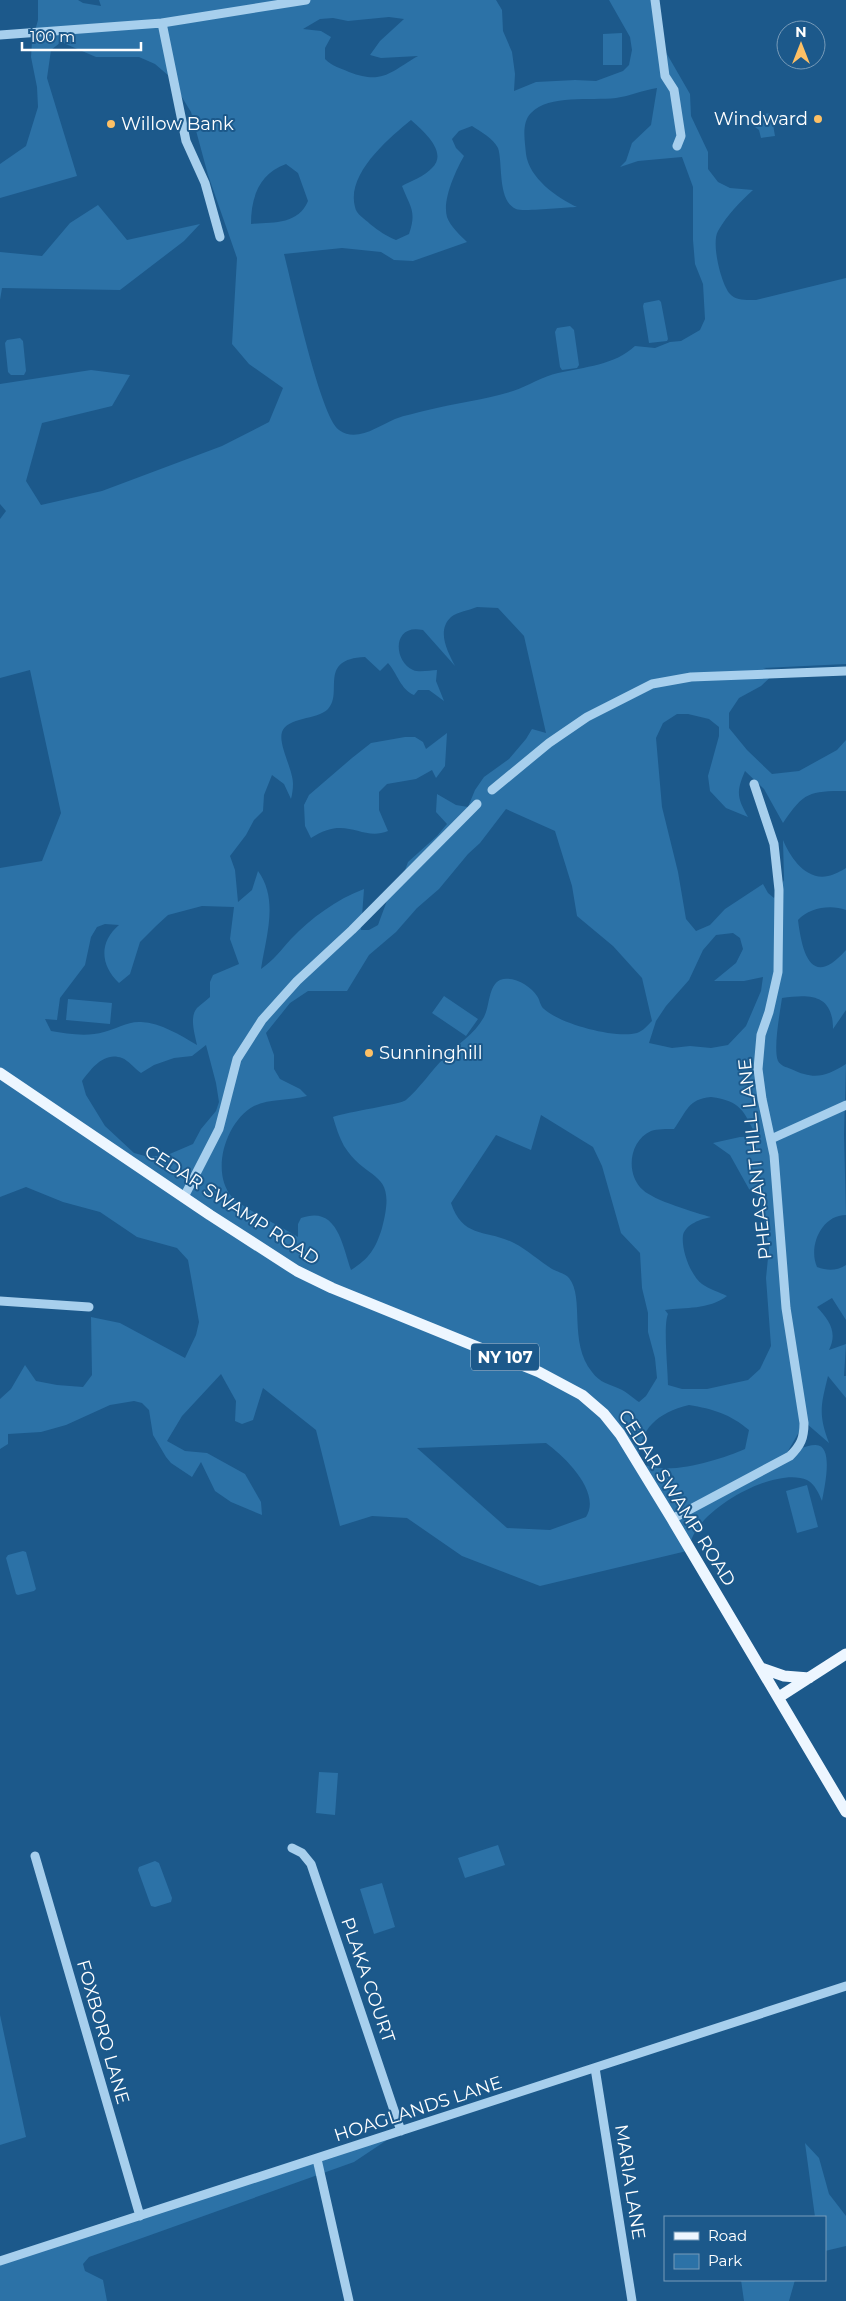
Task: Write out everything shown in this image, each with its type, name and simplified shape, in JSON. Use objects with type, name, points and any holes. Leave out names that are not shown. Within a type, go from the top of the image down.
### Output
[{"type":"main road","name":"CEDAR SWAMP ROAD","points":[[0,1073],[297,1271],[332,1288],[539,1372],[582,1395],[604,1414],[620,1434],[672,1519],[846,1812]]},
{"type":"main road","points":[[779,1697],[846,1654]]},
{"type":"main road","points":[[761,1668],[784,1676],[809,1678]]},
{"type":"street","points":[[0,35],[162,23],[306,0]]},
{"type":"street","points":[[655,0],[665,76],[674,90],[681,136],[677,146]]},
{"type":"street","points":[[162,23],[186,141],[205,182],[220,237]]},
{"type":"street","points":[[492,790],[549,743],[587,717],[652,684],[691,677],[846,671]]},
{"type":"street","name":"PHEASANT HILL LANE","points":[[672,1519],[790,1456],[798,1448],[804,1436],[804,1423],[786,1308],[777,1182],[771,1139],[762,1099],[758,1052],[778,972],[778,877],[774,844],[754,784]]},
{"type":"street","points":[[184,1197],[209,1152],[221,1123],[237,1059],[262,1020],[297,981],[352,930],[477,804]]},
{"type":"street","points":[[771,1139],[846,1105]]},
{"type":"street","points":[[0,1301],[90,1307]]},
{"type":"street","name":"PLAKA COURT","points":[[292,1848],[302,1853],[311,1864],[401,2131]]},
{"type":"street","name":"FOXBORO LANE","points":[[35,1856],[140,2216]]},
{"type":"street","name":"HOAGLANDS LANE","points":[[0,2260],[317,2159],[846,1986]]},
{"type":"street","name":"MARIA LANE","points":[[595,2068],[632,2301]]},
{"type":"street","points":[[317,2159],[349,2301]]},
{"type":"green space","points":[[38,0],[78,0],[83,3],[101,6],[99,0],[496,0],[502,10],[503,31],[512,52],[515,74],[514,91],[536,82],[596,81],[623,71],[629,65],[632,50],[630,37],[609,0],[657,0],[656,35],[690,94],[691,116],[708,152],[708,169],[718,182],[730,188],[753,190],[730,214],[716,237],[718,263],[723,282],[730,294],[738,299],[756,300],[846,278],[846,664],[763,668],[776,672],[761,686],[739,698],[729,713],[729,728],[747,750],[772,774],[799,771],[837,750],[846,740],[846,791],[808,795],[796,805],[783,823],[764,789],[745,771],[740,784],[739,795],[748,817],[726,808],[710,791],[708,776],[719,736],[719,727],[709,719],[688,714],[677,714],[663,723],[656,738],[662,807],[678,872],[686,919],[696,931],[710,925],[725,909],[763,884],[768,893],[774,898],[784,880],[783,840],[790,854],[800,866],[813,875],[820,877],[828,876],[846,868],[846,910],[833,907],[820,908],[798,920],[802,944],[810,962],[816,967],[824,967],[834,962],[846,950],[846,1010],[833,1029],[829,1009],[818,999],[802,996],[782,998],[777,1039],[778,1061],[784,1066],[806,1075],[819,1076],[832,1072],[846,1064],[844,1134],[846,1215],[837,1216],[823,1226],[814,1250],[817,1267],[832,1270],[846,1265],[846,1320],[832,1298],[817,1307],[831,1327],[833,1338],[829,1350],[846,1344],[844,1376],[846,1376],[846,1398],[828,1376],[822,1417],[829,1443],[807,1424],[799,1432],[788,1451],[815,1445],[821,1447],[825,1452],[827,1468],[822,1501],[818,1492],[807,1480],[793,1477],[776,1479],[757,1485],[720,1506],[705,1519],[695,1533],[690,1546],[602,1409],[539,1372],[604,1414],[691,1550],[540,1586],[462,1556],[407,1518],[372,1516],[340,1526],[316,1430],[263,1388],[253,1420],[242,1424],[235,1421],[236,1401],[221,1374],[182,1416],[167,1441],[185,1451],[207,1453],[245,1474],[261,1502],[262,1515],[231,1502],[215,1491],[201,1462],[192,1477],[171,1463],[153,1435],[149,1410],[142,1403],[134,1401],[110,1405],[66,1425],[41,1432],[8,1434],[8,1444],[0,1449],[0,1399],[11,1389],[25,1365],[36,1381],[57,1385],[83,1387],[92,1375],[91,1317],[120,1323],[185,1358],[196,1335],[199,1322],[188,1260],[177,1248],[137,1237],[100,1212],[63,1202],[26,1187],[0,1197],[0,868],[42,861],[61,813],[30,670],[0,678],[0,519],[6,511],[0,504],[0,384],[91,370],[130,375],[112,406],[42,423],[26,481],[41,505],[102,491],[222,446],[269,422],[283,388],[249,364],[232,344],[237,258],[208,175],[191,112],[169,76],[155,64],[139,57],[96,57],[61,42],[51,50],[47,78],[77,176],[0,198],[0,164],[26,146],[38,107],[37,87],[31,57],[32,42],[38,20]],"holes":[[[389,17],[404,19],[380,41],[370,55],[381,58],[418,56],[393,72],[378,77],[361,76],[336,67],[325,59],[325,48],[331,37],[321,31],[303,29],[320,19],[333,18],[348,21]],[[657,88],[651,125],[632,143],[626,161],[620,167],[638,161],[682,157],[693,187],[695,264],[703,284],[705,319],[700,330],[681,341],[670,342],[655,348],[635,346],[609,361],[552,374],[503,394],[403,416],[360,434],[346,434],[339,430],[332,420],[315,376],[284,254],[342,248],[381,252],[394,260],[413,261],[467,242],[450,224],[447,217],[446,202],[457,169],[464,156],[456,148],[452,139],[459,131],[472,126],[490,138],[498,148],[503,190],[510,205],[520,210],[577,207],[553,193],[532,171],[526,154],[524,132],[528,117],[539,107],[548,103],[616,98]],[[411,120],[427,135],[436,148],[436,162],[432,168],[422,176],[402,186],[412,209],[412,220],[409,234],[396,240],[370,224],[359,214],[355,207],[354,195],[357,182],[371,158]],[[286,164],[298,173],[308,201],[304,209],[284,221],[251,224],[255,196],[263,180],[277,168]],[[477,607],[498,608],[524,636],[546,733],[532,729],[509,759],[484,777],[475,790],[468,807],[456,805],[437,794],[436,812],[447,824],[437,836],[408,862],[404,873],[392,887],[378,925],[369,930],[361,930],[364,889],[344,898],[316,917],[299,931],[261,969],[268,931],[268,894],[258,871],[252,890],[238,902],[235,870],[230,856],[246,835],[254,820],[263,811],[264,795],[272,775],[284,784],[291,799],[292,778],[282,744],[282,732],[290,724],[323,713],[328,709],[334,694],[336,670],[341,664],[350,659],[365,657],[380,671],[388,663],[402,685],[410,693],[414,695],[418,690],[429,690],[444,701],[436,681],[437,670],[413,670],[402,659],[399,652],[399,644],[401,637],[406,632],[413,629],[423,630],[455,666],[445,642],[444,629],[451,617]],[[506,809],[555,831],[572,886],[577,916],[613,946],[642,978],[652,1021],[637,1033],[616,1034],[589,1029],[552,1015],[543,1008],[534,992],[521,982],[510,979],[500,980],[493,987],[486,1012],[480,1023],[471,1034],[444,1058],[406,1100],[333,1117],[344,1146],[353,1158],[378,1179],[386,1195],[386,1209],[377,1241],[363,1262],[351,1270],[336,1229],[323,1217],[313,1215],[301,1218],[298,1224],[298,1237],[253,1212],[232,1197],[225,1187],[222,1174],[224,1148],[236,1123],[244,1113],[254,1106],[260,1103],[307,1096],[300,1089],[280,1079],[274,1069],[274,1055],[266,1033],[290,1003],[308,991],[347,991],[369,955],[396,932],[417,908],[439,889],[468,854],[480,843]],[[202,906],[234,907],[230,939],[239,964],[213,975],[210,982],[210,997],[197,1008],[193,1016],[197,1045],[163,1027],[141,1022],[131,1023],[104,1032],[84,1035],[51,1031],[45,1019],[57,1020],[60,998],[85,965],[91,937],[97,927],[105,924],[119,925],[108,939],[104,954],[108,969],[119,983],[130,974],[140,942],[168,915]],[[733,933],[740,938],[743,949],[736,963],[714,981],[744,981],[763,977],[761,991],[746,1026],[728,1045],[711,1048],[690,1046],[672,1048],[649,1043],[656,1021],[666,1006],[689,980],[703,950],[716,935]],[[206,1045],[219,1102],[216,1111],[201,1129],[193,1144],[165,1156],[145,1156],[134,1153],[105,1126],[86,1095],[82,1081],[99,1062],[109,1057],[115,1056],[124,1059],[141,1073],[154,1065],[174,1058],[192,1056]],[[711,1097],[729,1101],[740,1109],[748,1120],[756,1136],[740,1137],[713,1143],[730,1155],[749,1189],[760,1198],[769,1248],[766,1278],[771,1346],[760,1369],[748,1380],[707,1389],[682,1389],[668,1385],[666,1337],[668,1314],[665,1310],[705,1306],[727,1296],[702,1284],[694,1275],[685,1255],[683,1235],[687,1228],[711,1217],[675,1206],[648,1194],[637,1183],[632,1167],[632,1158],[638,1142],[653,1130],[674,1129],[685,1111],[697,1100]],[[541,1115],[593,1147],[602,1166],[621,1233],[640,1253],[642,1288],[648,1313],[648,1332],[655,1358],[657,1378],[646,1396],[639,1402],[623,1390],[601,1381],[592,1372],[585,1360],[581,1347],[578,1334],[576,1297],[574,1287],[567,1276],[552,1269],[514,1243],[469,1228],[456,1214],[451,1203],[496,1135],[531,1150]],[[689,1405],[721,1413],[749,1430],[745,1449],[691,1466],[675,1468],[648,1466],[638,1461],[639,1449],[647,1431],[659,1418],[668,1412]],[[546,1443],[579,1475],[589,1497],[590,1507],[586,1517],[550,1530],[507,1528],[417,1448]]]},
{"type":"green space","points":[[622,33],[622,65],[603,65],[603,34]]},
{"type":"green space","points":[[771,113],[775,136],[761,138],[759,130],[755,127],[758,123],[757,115]]},
{"type":"green space","points":[[98,205],[127,240],[200,224],[184,241],[120,290],[2,288],[0,300],[0,252],[42,256],[70,223]]},
{"type":"green space","points":[[659,300],[668,339],[667,341],[649,343],[643,306],[644,303]]},
{"type":"green space","points":[[570,326],[574,330],[579,365],[577,368],[562,370],[555,332],[557,328]]},
{"type":"green space","points":[[20,338],[23,341],[26,371],[24,375],[11,375],[8,372],[5,343],[7,340]]},
{"type":"green space","points":[[447,733],[445,766],[436,778],[432,770],[416,779],[387,784],[379,792],[379,810],[388,831],[370,833],[334,828],[311,838],[305,826],[304,805],[309,795],[371,743],[415,737],[423,742],[426,749]]},
{"type":"green space","points":[[444,996],[478,1019],[466,1036],[432,1013]]},
{"type":"green space","points":[[68,999],[112,1003],[110,1024],[66,1020]]},
{"type":"green space","points":[[807,1485],[818,1527],[797,1533],[786,1491]]},
{"type":"green space","points":[[26,1552],[36,1589],[18,1595],[16,1594],[6,1558],[8,1555]]},
{"type":"green space","points":[[319,1772],[338,1773],[335,1815],[316,1813]]},
{"type":"green space","points":[[498,1845],[505,1865],[465,1878],[458,1858]]},
{"type":"green space","points":[[155,1861],[159,1863],[172,1898],[171,1902],[155,1907],[151,1906],[138,1870],[139,1867]]},
{"type":"green space","points":[[382,1883],[395,1927],[374,1934],[360,1889]]},
{"type":"green space","points":[[0,2015],[26,2137],[0,2145]]},
{"type":"green space","points":[[399,2132],[354,2162],[89,2257],[83,2264],[85,2271],[103,2280],[107,2301],[0,2301],[0,2262]]},
{"type":"green space","points":[[805,2143],[819,2158],[829,2194],[846,2216],[846,2246],[826,2251],[826,2216],[815,2216]]},
{"type":"green space","points":[[741,2281],[795,2281],[789,2301],[744,2301]]},
{"type":"place","name":"Windward","points":[[818,119]]},
{"type":"place","name":"Willow Bank","points":[[111,124]]},
{"type":"place","name":"Sunninghill","points":[[369,1053]]}]
